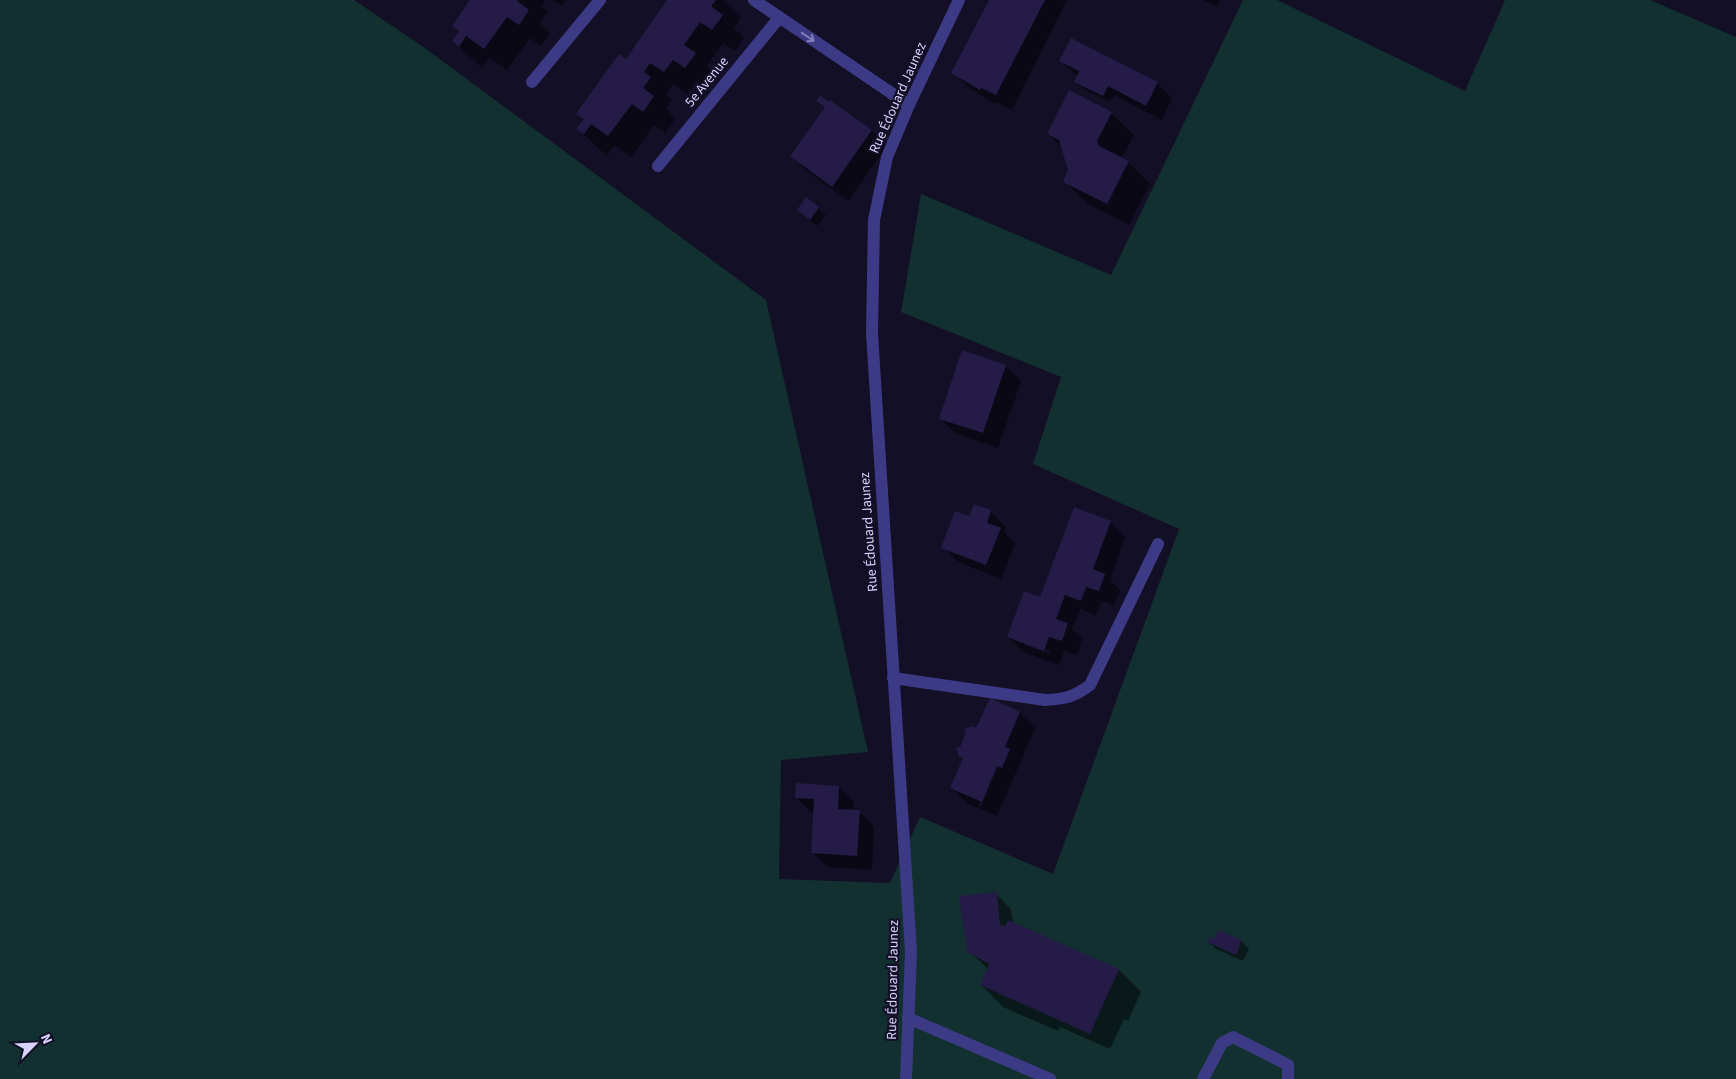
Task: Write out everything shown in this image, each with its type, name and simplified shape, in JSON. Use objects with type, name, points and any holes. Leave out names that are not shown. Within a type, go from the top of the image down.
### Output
[{"type":"street","points":[[532,82],[600,0]]},
{"type":"street","points":[[754,0],[909,105]]},
{"type":"street","name":"Rue Édouard Jaunez","points":[[906,1079],[911,952],[872,333],[874,220],[887,157],[909,105],[959,0]]},
{"type":"street","name":"5e Avenue","points":[[658,166],[779,18]]},
{"type":"street","points":[[894,678],[1045,700],[1063,700],[1077,695],[1090,685],[1158,544]]},
{"type":"street","points":[[908,1018],[1050,1079]]},
{"type":"street","points":[[1202,1079],[1222,1043],[1233,1037],[1288,1065],[1288,1079]]},
{"type":"green space","points":[[0,0],[354,0],[422,46],[766,300],[868,752],[781,760],[779,879],[890,883],[920,817],[1053,874],[1179,529],[1033,464],[1061,377],[901,312],[921,194],[1111,275],[1243,0],[1277,0],[1465,91],[1505,0],[1650,0],[1736,37],[1736,1079],[0,1079]]},
{"type":"building","points":[[470,0],[519,0],[517,1],[529,10],[519,25],[507,17],[484,49],[466,36],[459,47],[452,41],[459,31],[452,26]]},
{"type":"building","points":[[667,0],[716,0],[711,6],[723,15],[712,30],[700,22],[684,45],[696,53],[685,68],[673,60],[664,72],[650,63],[644,72],[651,77],[643,88],[654,96],[643,112],[632,104],[608,136],[591,124],[584,134],[576,129],[584,119],[576,114],[619,54],[626,59]]},
{"type":"building","points":[[989,0],[1045,0],[996,95],[981,88],[980,90],[951,73]]},
{"type":"building","points":[[1071,38],[1158,82],[1146,106],[1108,86],[1103,96],[1074,82],[1079,71],[1059,61]]},
{"type":"building","points":[[1069,90],[1112,112],[1097,141],[1099,146],[1129,161],[1107,204],[1063,182],[1068,170],[1059,140],[1047,134]]},
{"type":"building","points":[[820,95],[872,130],[832,187],[790,156],[825,107],[816,101]]},
{"type":"building","points":[[806,197],[819,207],[810,220],[797,210]]},
{"type":"building","points":[[962,350],[1006,365],[983,433],[939,419]]},
{"type":"building","points":[[974,504],[991,510],[987,523],[1001,528],[986,565],[941,548],[955,511],[969,516]]},
{"type":"building","points":[[1074,507],[1111,521],[1093,569],[1105,574],[1099,591],[1086,587],[1081,601],[1065,595],[1056,619],[1068,623],[1062,641],[1049,637],[1044,651],[1007,637],[1024,591],[1040,597]]},
{"type":"building","points":[[990,698],[1020,712],[1005,747],[1010,749],[1002,768],[997,766],[982,802],[950,788],[963,758],[959,756],[956,748],[960,747],[966,732],[964,729],[972,726],[976,728]]},
{"type":"building","points":[[796,783],[839,786],[838,809],[860,810],[857,856],[811,853],[814,799],[795,798]]},
{"type":"building","points":[[997,892],[1000,924],[1005,927],[1008,920],[1119,969],[1090,1034],[980,985],[989,964],[967,952],[959,896]]},
{"type":"building","points":[[1218,930],[1242,940],[1236,955],[1207,942],[1209,937],[1214,939]]}]
